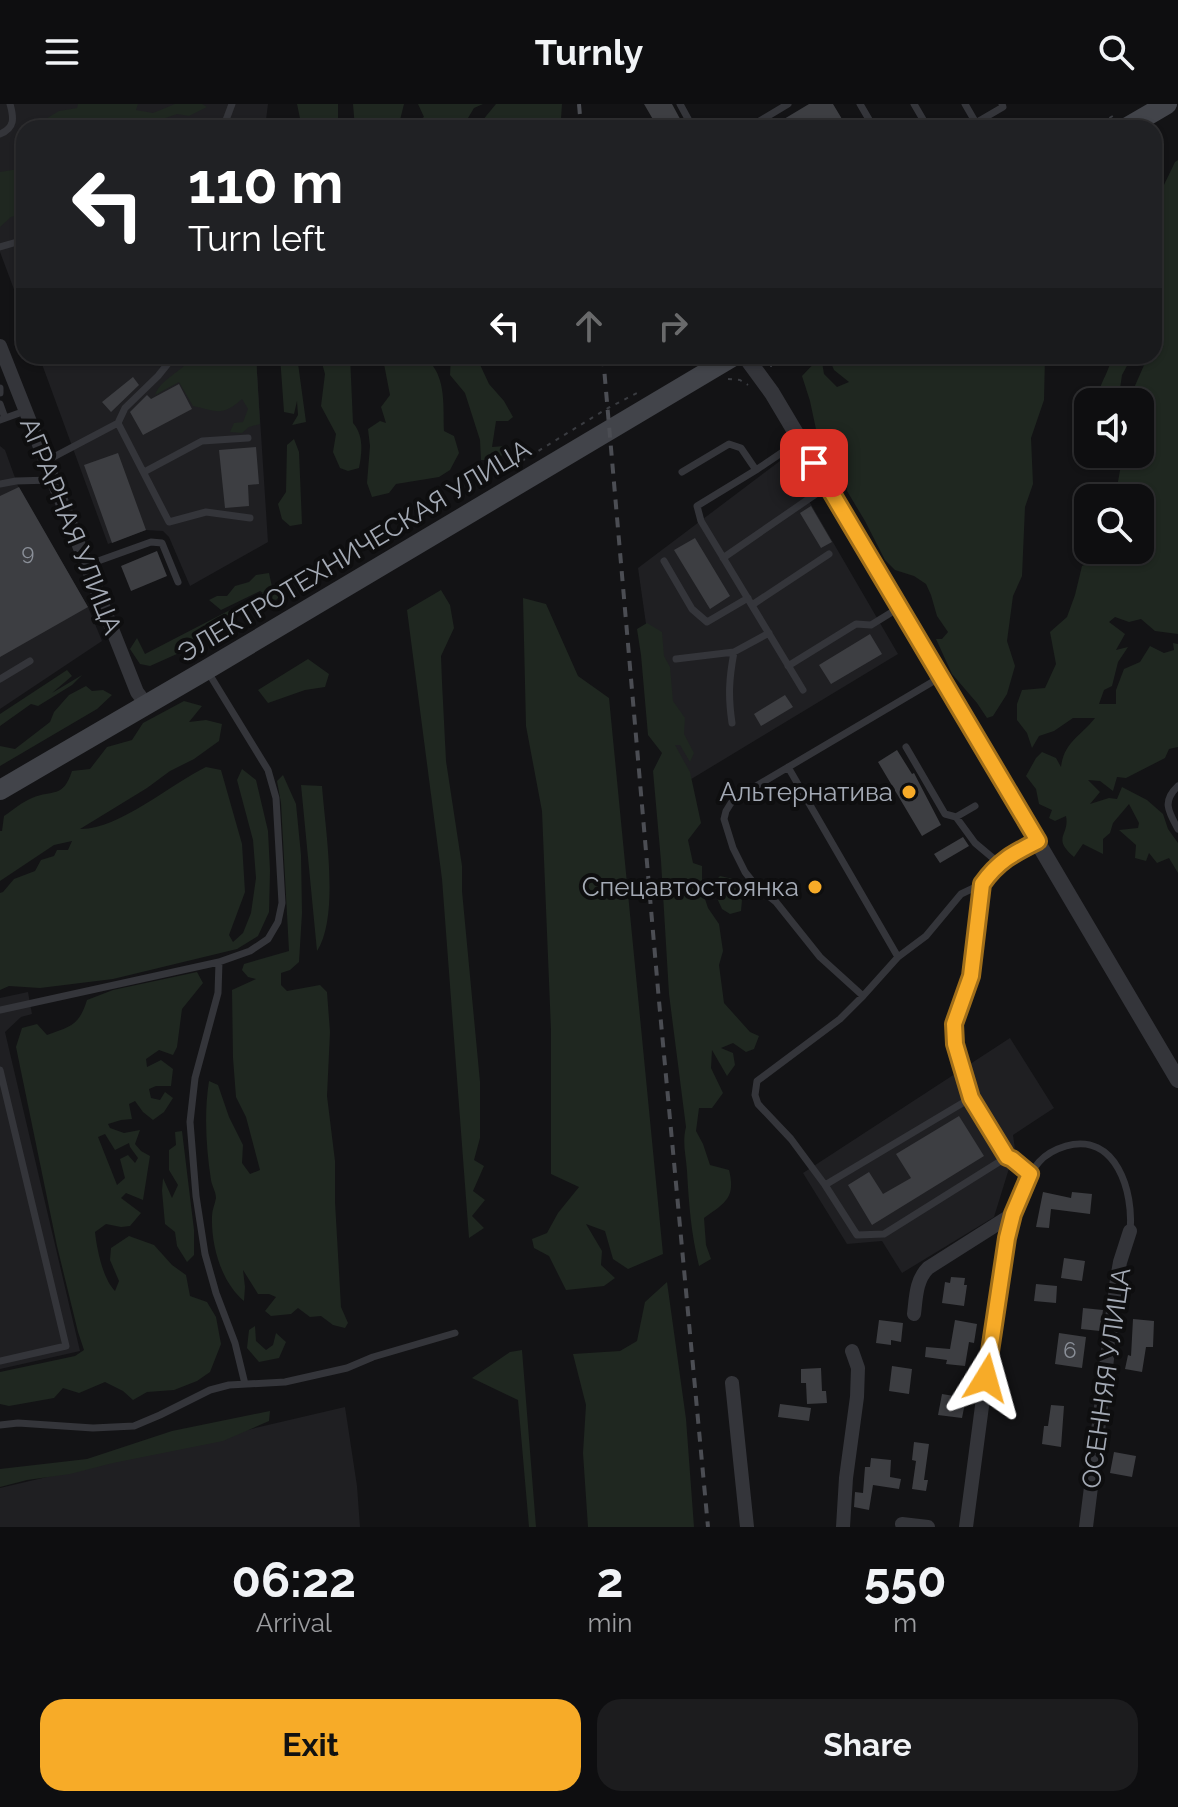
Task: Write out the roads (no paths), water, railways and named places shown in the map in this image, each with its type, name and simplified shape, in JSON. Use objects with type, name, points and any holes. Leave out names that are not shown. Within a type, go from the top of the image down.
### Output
[{"type":"main road","points":[[1123,120],[1167,104]]},
{"type":"main road","name":"ЭЛЕКТРОТЕХНИЧЕСКАЯ УЛИЦА","points":[[0,790],[721,364]]},
{"type":"street","name":"АГРАРНАЯ УЛИЦА","points":[[0,346],[85,566],[137,692],[146,704]]},
{"type":"street","points":[[751,364],[772,393],[900,607],[1178,1080]]},
{"type":"street","points":[[966,1527],[1007,1238],[1020,1195]]},
{"type":"street","points":[[914,1314],[921,1275],[1013,1214]]},
{"type":"street","name":"ОСЕННЯЯ УЛИЦА","points":[[1086,1527],[1117,1279],[1130,1231]]},
{"type":"street","points":[[843,1527],[857,1397],[858,1368],[852,1351]]},
{"type":"street","points":[[732,1383],[747,1527]]},
{"type":"street","points":[[902,1524],[928,1527]]},
{"type":"lane","points":[[0,134],[13,124],[10,104]]},
{"type":"lane","points":[[761,120],[788,104]]},
{"type":"lane","points":[[981,120],[1003,107],[1002,104]]},
{"type":"lane","points":[[45,462],[118,423],[125,408],[168,364]]},
{"type":"lane","points":[[0,404],[3,419],[25,411]]},
{"type":"lane","points":[[118,423],[169,522],[206,512],[250,518]]},
{"type":"lane","points":[[144,472],[202,441],[248,438]]},
{"type":"lane","points":[[800,440],[697,506],[701,521],[803,690]]},
{"type":"lane","points":[[682,472],[729,444],[741,448],[756,470]]},
{"type":"lane","points":[[0,484],[51,480]]},
{"type":"lane","points":[[723,558],[827,485]]},
{"type":"lane","points":[[85,566],[151,542],[162,543],[178,582]]},
{"type":"lane","points":[[664,561],[692,609],[707,622],[750,601],[829,554]]},
{"type":"lane","points":[[788,666],[856,624],[871,625],[900,607]]},
{"type":"lane","points":[[676,659],[734,652],[769,633]]},
{"type":"lane","points":[[732,723],[728,683],[734,652]]},
{"type":"lane","points":[[0,679],[30,661]]},
{"type":"lane","points":[[0,1010],[219,962],[250,951],[268,939],[278,922],[282,903],[276,798],[268,770],[206,670]]},
{"type":"lane","points":[[863,996],[820,957],[776,902],[750,878],[739,862],[724,819],[731,803],[941,677]]},
{"type":"lane","points":[[906,747],[945,814],[956,817],[975,843],[1000,864]]},
{"type":"lane","points":[[788,767],[898,957]]},
{"type":"lane","points":[[1178,786],[1169,794],[1168,802],[1170,816],[1178,829]]},
{"type":"lane","points":[[956,817],[975,806]]},
{"type":"lane","points":[[1007,1157],[884,1234],[857,1235],[791,1139],[758,1104],[755,1088],[757,1081],[840,1019],[898,957],[926,936],[961,894],[982,884],[1008,856],[1038,841]]},
{"type":"lane","points":[[982,884],[971,976],[954,1024],[955,1044],[971,1098],[1007,1157],[1030,1174]]},
{"type":"lane","points":[[219,962],[218,993],[195,1078],[190,1122],[205,1254],[235,1343],[245,1384]]},
{"type":"lane","points":[[0,1070],[66,1346],[0,1361]]},
{"type":"lane","points":[[825,1185],[971,1098]]},
{"type":"lane","points":[[1020,1195],[1041,1160],[1057,1149],[1077,1143],[1091,1144],[1103,1151],[1121,1172],[1129,1199],[1130,1231]]},
{"type":"lane","points":[[0,1425],[134,1426],[210,1390],[229,1385],[285,1382],[347,1368],[373,1357],[455,1333]]},
{"type":"railway","points":[[579,104],[580,120]]},
{"type":"railway","points":[[604,364],[708,1527]]},
{"type":"place","name":"Альтернатива","points":[[909,792]]},
{"type":"place","name":"Спецавтостоянка","points":[[815,887]]}]
